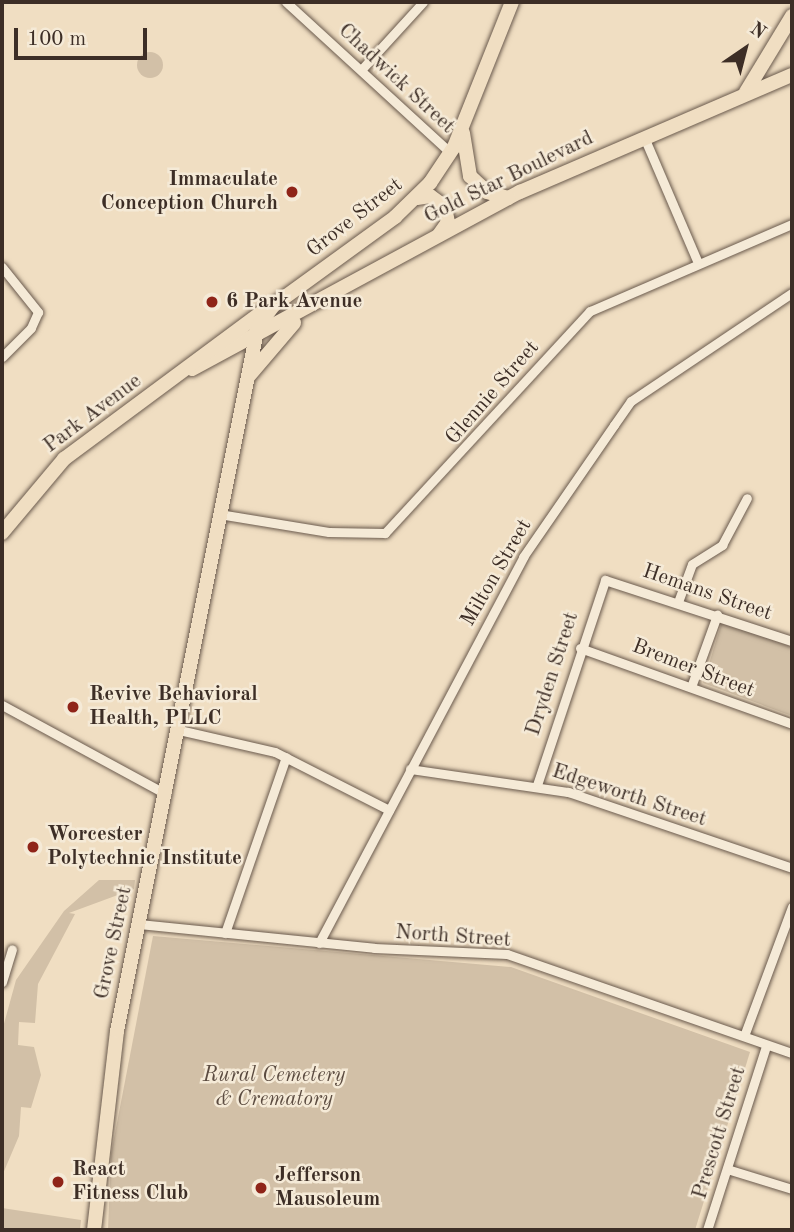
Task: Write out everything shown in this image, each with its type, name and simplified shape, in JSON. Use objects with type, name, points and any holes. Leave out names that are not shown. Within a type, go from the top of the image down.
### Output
[{"type":"main road","name":"Grove Street","points":[[94,1230],[108,1086],[254,340],[274,306],[416,198],[451,153],[512,2]]},
{"type":"main road","points":[[743,96],[783,41],[792,16]]},
{"type":"main road","name":"Gold Star Boulevard","points":[[254,340],[508,198],[792,75]]},
{"type":"main road","points":[[463,125],[466,170],[487,192],[508,198]]},
{"type":"main road","points":[[416,198],[430,196],[445,206],[448,222],[438,236]]},
{"type":"main road","name":"Grove Street","points":[[247,378],[282,335],[331,295]]},
{"type":"main road","name":"Park Avenue","points":[[2,533],[64,459],[192,369],[230,332],[274,306]]},
{"type":"main road","name":"Park Avenue","points":[[192,369],[254,340]]},
{"type":"street","name":"Chadwick Street","points":[[287,2],[451,153]]},
{"type":"street","points":[[361,70],[423,2]]},
{"type":"street","points":[[644,137],[698,263]]},
{"type":"street","name":"Glennie Street","points":[[219,514],[329,532],[385,533],[585,315],[698,263],[792,224]]},
{"type":"street","points":[[2,267],[38,312],[31,328],[2,357]]},
{"type":"street","name":"Milton Street","points":[[319,943],[523,556],[631,401],[792,293]]},
{"type":"street","points":[[678,602],[692,565],[722,545],[747,498]]},
{"type":"street","name":"Hemans Street","points":[[609,578],[792,641]]},
{"type":"street","name":"Dryden Street","points":[[537,785],[580,648],[609,578]]},
{"type":"street","points":[[691,687],[717,615]]},
{"type":"street","name":"Bremer Street","points":[[580,648],[792,724]]},
{"type":"street","points":[[2,705],[166,794]]},
{"type":"street","points":[[178,730],[286,757],[389,810]]},
{"type":"street","points":[[225,933],[286,757]]},
{"type":"street","name":"Edgeworth Street","points":[[410,769],[537,785],[792,867]]},
{"type":"street","points":[[744,1036],[792,907]]},
{"type":"street","name":"North Street","points":[[139,924],[319,943],[507,954],[792,1053]]},
{"type":"street","points":[[2,982],[12,950]]},
{"type":"street","name":"Prescott Street","points":[[707,1230],[766,1045]]},
{"type":"street","points":[[727,1169],[792,1189]]},
{"type":"green space","points":[[150,52],[159,56],[163,65],[159,74],[150,78],[141,74],[137,65],[141,56]]},
{"type":"green space","points":[[722,622],[792,647],[792,716],[703,683]]},
{"type":"green space","points":[[99,880],[135,880],[134,889],[69,913],[75,914],[38,984],[35,1023],[19,1022],[18,1045],[34,1047],[41,1075],[31,1108],[21,1107],[19,1136],[2,1176],[2,1031],[16,980],[64,911]]},
{"type":"green space","name":"Rural Cemetery & Crematory","points":[[153,936],[511,967],[750,1052],[695,1230],[108,1230],[111,1154]]},
{"type":"green space","points":[[2,1208],[81,1220],[80,1230],[2,1230]]},
{"type":"place","name":"Immaculate Conception Church","points":[[292,192]]},
{"type":"place","name":"6 Park Avenue","points":[[212,302]]},
{"type":"place","name":"Revive Behavioral Health, PLLC","points":[[73,707]]},
{"type":"place","name":"Worcester Polytechnic Institute","points":[[33,847]]},
{"type":"place","name":"React Fitness Club","points":[[58,1182]]},
{"type":"place","name":"Jefferson Mausoleum","points":[[261,1188]]}]
